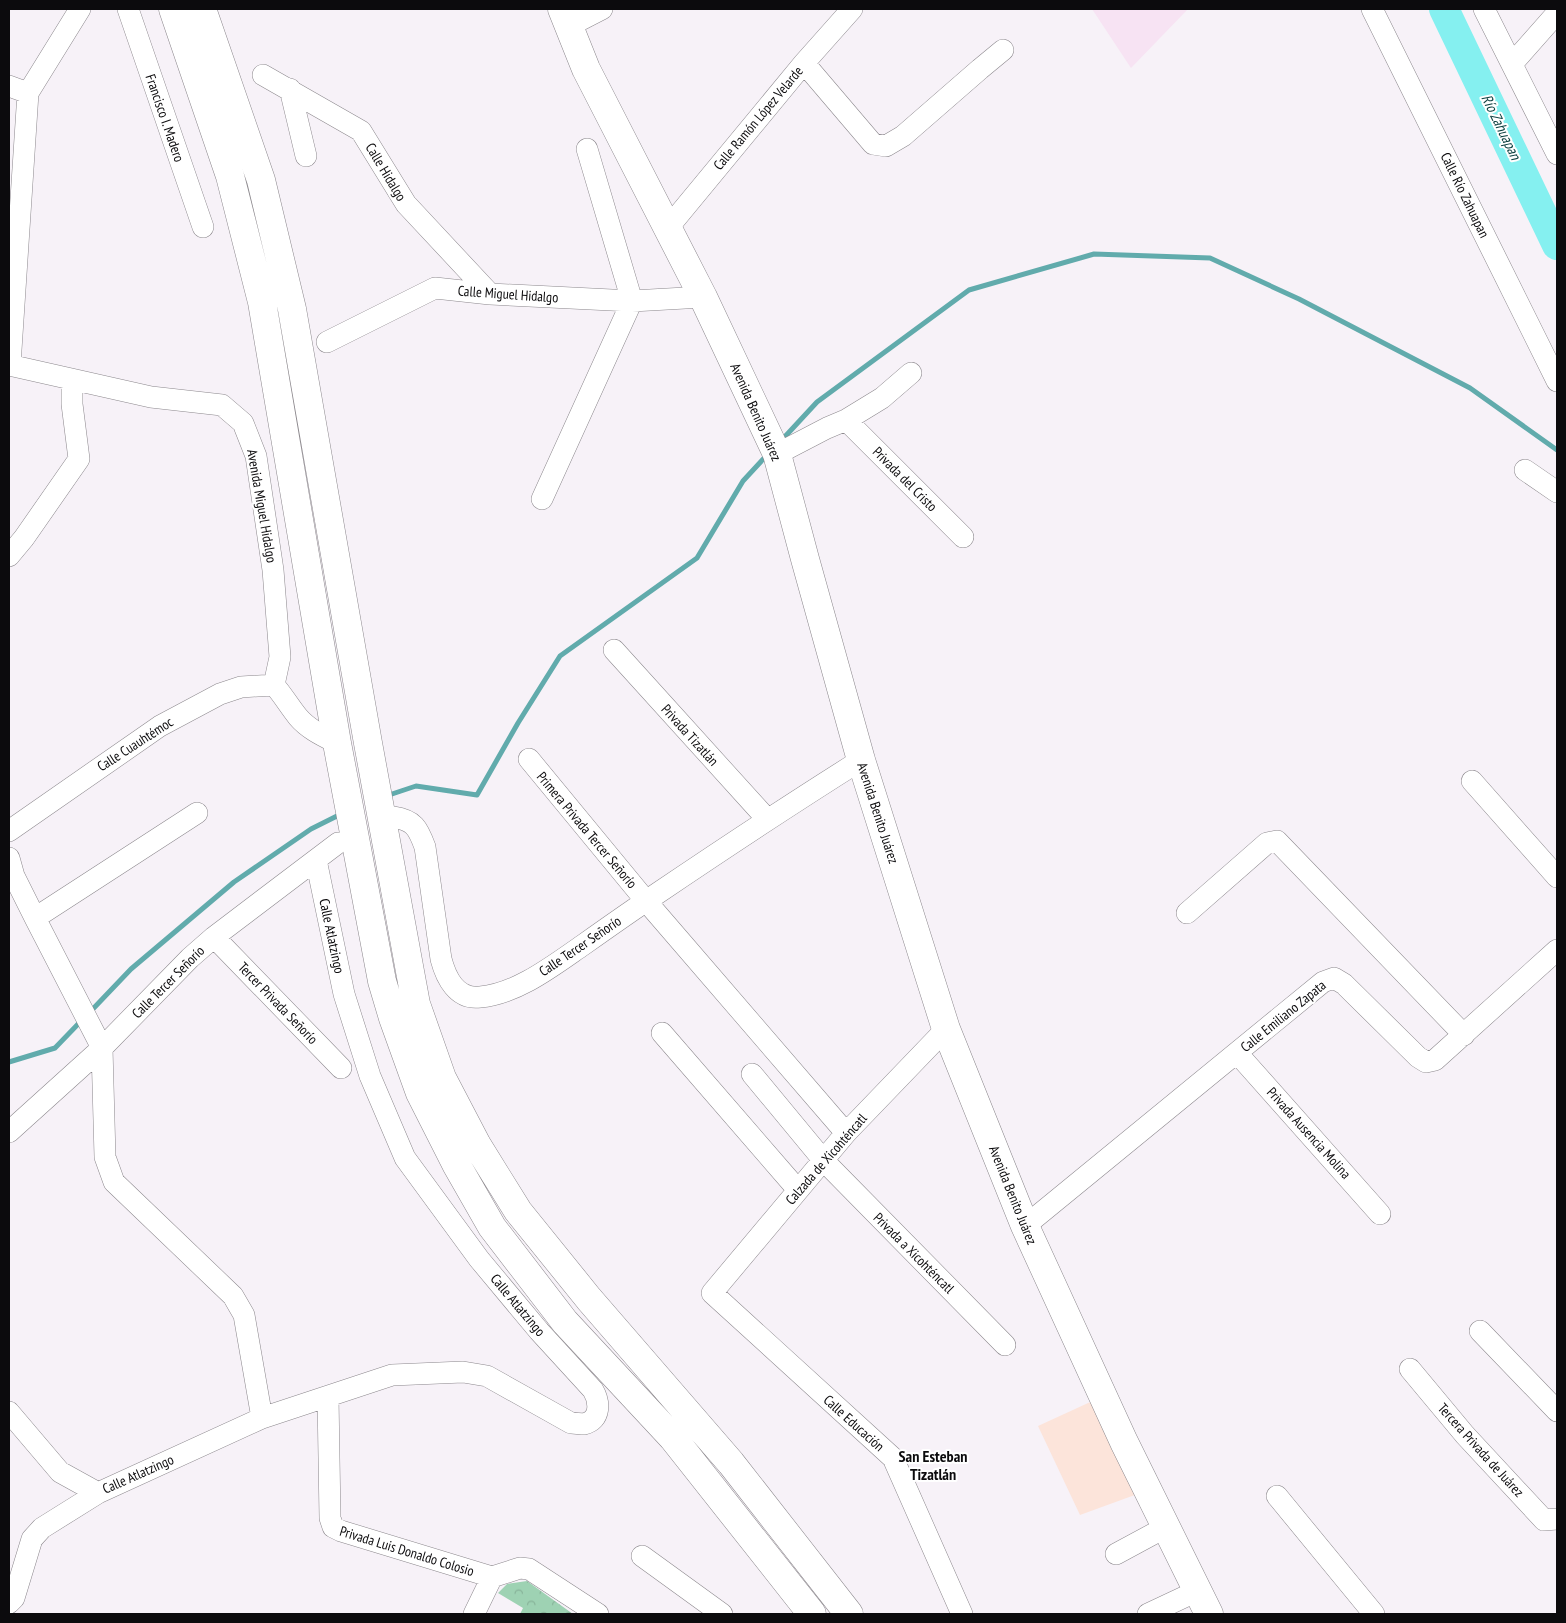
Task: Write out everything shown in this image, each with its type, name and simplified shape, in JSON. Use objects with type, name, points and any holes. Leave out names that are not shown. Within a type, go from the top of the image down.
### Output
[{"type":"main road","points":[[173,9],[230,176],[262,302],[337,743],[385,990],[420,1092],[456,1164],[492,1227],[565,1322],[673,1438],[812,1614]]},
{"type":"main road","points":[[202,9],[261,180],[292,309],[368,744],[416,1004],[442,1078],[477,1146],[518,1210],[589,1299],[731,1463],[849,1614]]},
{"type":"main road","name":"Avenida Benito Juárez","points":[[566,17],[586,69],[703,297],[777,454],[804,559],[861,760],[946,1029],[1025,1226],[1124,1442],[1203,1602]]},
{"type":"street","points":[[9,365],[19,89],[80,9]]},
{"type":"street","name":"Francisco I. Madero","points":[[128,9],[203,227]]},
{"type":"street","points":[[566,17],[602,9]]},
{"type":"street","name":"Calle Ramón López Velarde","points":[[667,229],[804,63],[852,9]]},
{"type":"street","name":"Calle Río Zahuapan","points":[[1372,9],[1557,381]]},
{"type":"street","points":[[1484,9],[1557,154]]},
{"type":"street","points":[[1512,64],[1557,13]]},
{"type":"street","points":[[804,63],[872,144],[886,146],[903,136],[1003,50]]},
{"type":"street","name":"Calle Hidalgo","points":[[263,75],[361,131],[406,204],[490,294]]},
{"type":"street","points":[[290,89],[306,156]]},
{"type":"street","points":[[542,499],[632,301],[587,149]]},
{"type":"street","name":"Calle Miguel Hidalgo","points":[[327,342],[435,288],[490,294],[632,301],[703,297]]},
{"type":"street","name":"Avenida Miguel Hidalgo","points":[[9,365],[151,397],[222,405],[243,423],[256,456],[273,570],[280,657],[274,685]]},
{"type":"street","points":[[777,454],[826,428],[846,420],[882,398],[911,373]]},
{"type":"street","points":[[9,556],[24,538],[79,459],[72,404],[72,380]]},
{"type":"street","name":"Privada del Cristo","points":[[846,420],[963,538]]},
{"type":"street","points":[[1525,470],[1557,492]]},
{"type":"street","name":"Privada Tizatlán","points":[[614,650],[767,820]]},
{"type":"street","points":[[274,685],[285,697],[298,717],[316,733],[337,743]]},
{"type":"street","name":"Calle Cuauhtémoc","points":[[9,831],[160,726],[220,694],[241,688],[274,685]]},
{"type":"street","name":"Primera Privada Tercer Señorío","points":[[529,760],[646,901],[846,1133]]},
{"type":"street","name":"Calle Tercer Señorío","points":[[393,817],[405,819],[413,823],[426,847],[441,959],[445,974],[453,987],[464,994],[478,998],[515,988],[561,960],[767,820],[861,760]]},
{"type":"street","points":[[1472,781],[1557,877]]},
{"type":"street","points":[[35,918],[197,813]]},
{"type":"street","points":[[1187,913],[1267,843],[1277,841],[1464,1035]]},
{"type":"street","name":"Calle Tercer Señorío","points":[[9,1132],[102,1048],[190,958],[214,937],[338,843]]},
{"type":"street","name":"Calle Atlatzingo","points":[[9,1412],[60,1472],[98,1493],[262,1418],[392,1375],[463,1372],[487,1376],[571,1423],[584,1424],[593,1419],[599,1409],[599,1399],[593,1390],[539,1331],[479,1259],[405,1158],[370,1076],[344,994],[316,860]]},
{"type":"street","points":[[11,871],[102,1048],[105,1157],[114,1182],[233,1296],[244,1316],[262,1418]]},
{"type":"street","name":"Tercer Privada Señorío","points":[[214,937],[341,1068]]},
{"type":"street","name":"Calle Emiliano Zapata","points":[[1025,1226],[1323,982],[1334,978],[1344,984],[1418,1058],[1426,1062],[1435,1060],[1557,950]]},
{"type":"street","name":"Calzada de Xicohténcatl","points":[[712,1293],[846,1133],[946,1029]]},
{"type":"street","points":[[662,1032],[798,1190]]},
{"type":"street","name":"Privada Ausencia Molina","points":[[1238,1053],[1380,1214]]},
{"type":"street","name":"Privada a Xicohténcatl","points":[[752,1074],[824,1161],[1005,1345]]},
{"type":"street","name":"Calle Educación","points":[[712,1293],[893,1458],[962,1614]]},
{"type":"street","points":[[1480,1332],[1557,1412]]},
{"type":"street","name":"Tercera Privada de Juárez","points":[[1410,1368],[1465,1435],[1544,1520],[1557,1519]]},
{"type":"street","name":"Privada Luis Donaldo Colosio","points":[[328,1397],[330,1518],[333,1527],[492,1577]]},
{"type":"street","points":[[9,1602],[14,1598],[32,1539],[42,1528],[98,1493]]},
{"type":"street","points":[[1276,1496],[1374,1614]]},
{"type":"street","points":[[1116,1554],[1166,1527]]},
{"type":"street","points":[[642,1556],[722,1614]]},
{"type":"street","points":[[474,1614],[492,1577],[520,1568],[529,1570],[598,1614]]},
{"type":"street","points":[[1148,1614],[1203,1602]]},
{"type":"shaded area","points":[[1092,9],[1188,9],[1131,68]]},
{"type":"shaded area","points":[[1099,1398],[1143,1492],[1080,1515],[1038,1426]]},
{"type":"green space","points":[[527,1581],[573,1614],[520,1614],[523,1608],[498,1593],[507,1584]]},
{"type":"waterway","name":"Río Zahuapan","points":[[1444,9],[1557,245]]},
{"type":"waterway","points":[[780,442],[817,402],[969,290],[1094,254],[1210,258],[1299,299],[1470,388],[1557,450]]},
{"type":"waterway","points":[[386,796],[416,786],[477,795],[518,723],[560,656],[697,558],[743,481],[767,455]]},
{"type":"waterway","points":[[90,1012],[131,969],[234,882],[311,829],[341,814]]},
{"type":"waterway","points":[[9,1062],[55,1048],[82,1020]]},
{"type":"district","name":"San Esteban Tizatlán","points":[[933,1465]]}]
